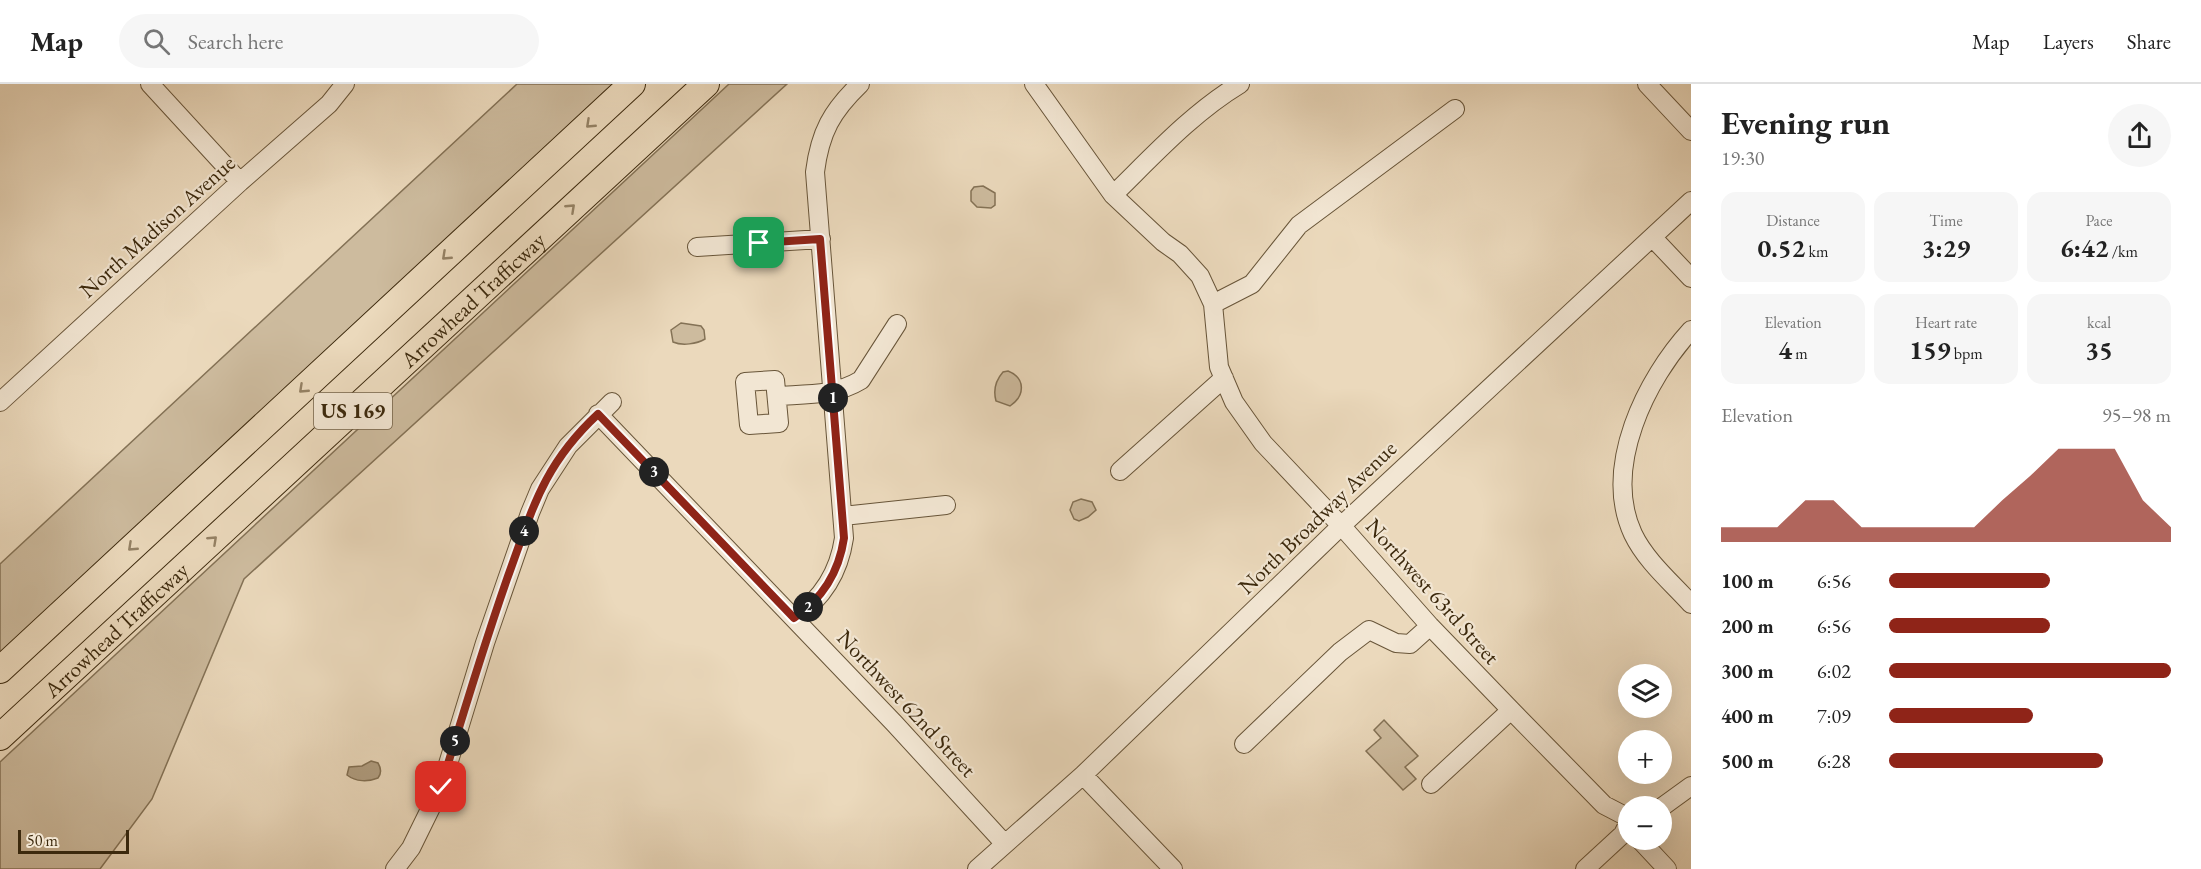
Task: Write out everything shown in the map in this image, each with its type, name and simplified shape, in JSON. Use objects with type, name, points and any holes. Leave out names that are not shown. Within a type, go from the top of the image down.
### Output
[{"type":"highway","name":"US 169","points":[[0,670],[632,84]]},
{"type":"highway","name":"Arrowhead Trafficway","points":[[0,737],[706,84]]},
{"type":"street","points":[[150,84],[240,182]]},
{"type":"street","name":"North Madison Avenue","points":[[0,402],[240,182],[329,104],[345,84]]},
{"type":"street","points":[[794,618],[819,597],[836,570],[844,538],[815,172],[817,152],[832,115],[860,84]]},
{"type":"street","name":"Northwest 63rd Street","points":[[1034,84],[1113,195],[1163,242],[1195,268],[1213,304],[1219,367],[1234,402],[1263,444],[1341,526],[1430,626],[1604,806],[1618,814]]},
{"type":"street","points":[[1113,195],[1180,130],[1221,96],[1240,84]]},
{"type":"street","points":[[1647,84],[1691,131]]},
{"type":"street","points":[[1213,304],[1252,284],[1299,225],[1455,109]]},
{"type":"street","name":"North Broadway Avenue","points":[[976,869],[1083,775],[1341,526],[1691,201]]},
{"type":"street","points":[[1653,238],[1691,278]]},
{"type":"street","points":[[698,247],[820,239]]},
{"type":"street","points":[[777,396],[833,393],[861,380],[897,324]]},
{"type":"street","points":[[1691,330],[1649,387],[1633,428],[1622,479],[1622,503],[1633,533],[1646,555],[1691,604]]},
{"type":"street","points":[[1120,471],[1224,378]]},
{"type":"street","points":[[396,869],[411,848],[441,787],[484,643],[540,489],[568,446],[612,402]]},
{"type":"street","name":"Northwest 62nd Street","points":[[598,414],[894,723],[1004,843]]},
{"type":"street","points":[[843,516],[946,505]]},
{"type":"street","points":[[1244,744],[1340,652],[1369,630],[1396,644],[1410,644],[1430,626]]},
{"type":"street","points":[[1431,784],[1511,710]]},
{"type":"street","points":[[1083,775],[1173,869]]},
{"type":"street","points":[[1672,800],[1691,786]]},
{"type":"street","points":[[1585,869],[1618,839]]},
{"type":"street","points":[[1649,850],[1667,869]]},
{"type":"shaded area","points":[[517,84],[613,84],[0,656],[0,564]]},
{"type":"shaded area","points":[[729,84],[787,84],[244,579],[152,799],[100,869],[0,869],[0,762]]},
{"type":"shaded area","points":[[983,186],[995,193],[995,205],[991,208],[977,207],[971,201],[971,191],[974,187]]},
{"type":"shaded area","points":[[681,323],[701,326],[705,339],[689,344],[673,342],[671,330]]},
{"type":"shaded area","points":[[1008,371],[1018,378],[1021,387],[1019,397],[1010,406],[996,401],[995,393],[999,378],[1003,372]]},
{"type":"shaded area","points":[[1081,499],[1092,502],[1096,510],[1079,521],[1074,519],[1070,510],[1073,502]]},
{"type":"shaded area","points":[[1384,720],[1418,756],[1405,767],[1416,779],[1403,790],[1366,751],[1381,738],[1374,730]]},
{"type":"shaded area","points":[[371,761],[378,763],[380,767],[381,772],[378,778],[362,781],[347,775],[349,767],[362,766]]},
{"type":"route","points":[[441,787],[484,643],[540,489],[568,446],[598,414],[794,618],[811,605],[825,589],[836,570],[844,538],[820,239],[759,243]]}]
